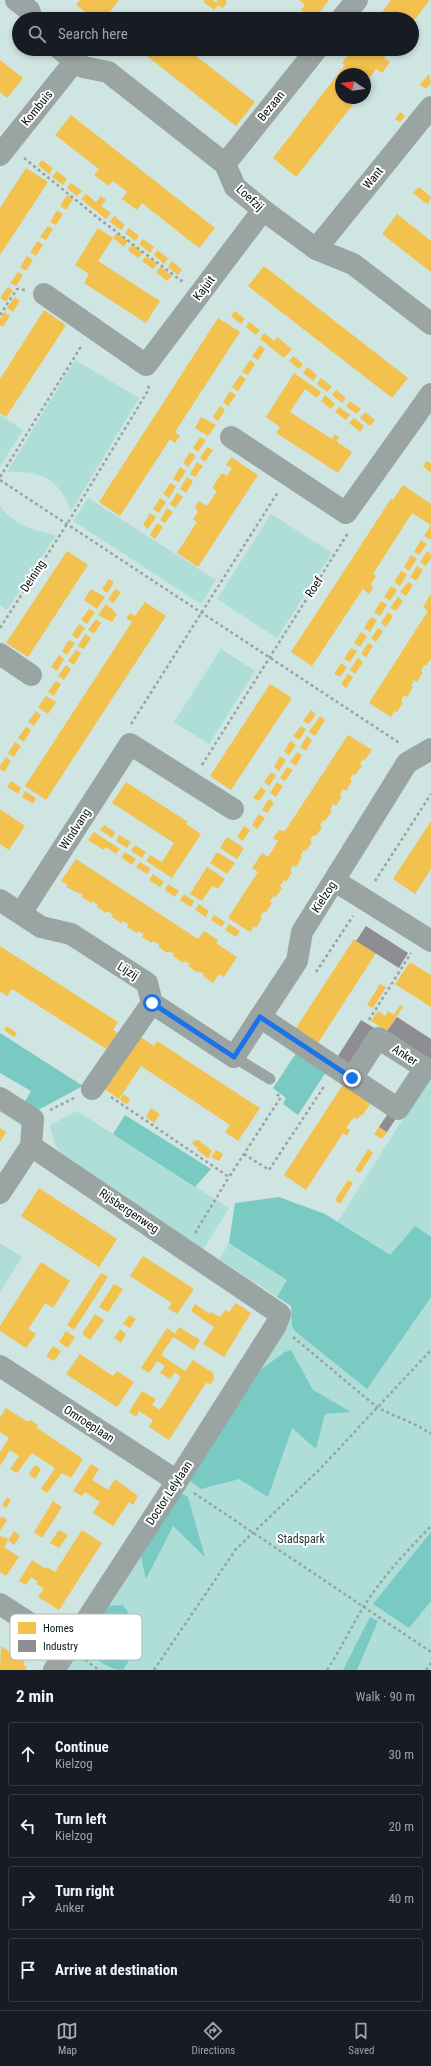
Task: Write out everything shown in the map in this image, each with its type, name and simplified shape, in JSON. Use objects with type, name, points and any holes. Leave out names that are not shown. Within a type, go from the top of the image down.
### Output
[{"type":"street","points":[[347,12],[357,0]]},
{"type":"street","name":"Kombuis","points":[[4,149],[67,56]]},
{"type":"street","name":"Loefzij","points":[[69,56],[83,67],[108,72],[225,164],[235,187],[262,210],[316,249],[353,264],[431,324]]},
{"type":"street","name":"Bezaan","points":[[225,164],[311,56]]},
{"type":"street","name":"Want","points":[[316,249],[431,107]]},
{"type":"street","name":"Kajuit","points":[[146,365],[262,210]]},
{"type":"street","points":[[44,294],[146,365]]},
{"type":"street","points":[[232,437],[346,513],[431,394]]},
{"type":"street","points":[[0,654],[31,675]]},
{"type":"street","points":[[130,744],[233,809]]},
{"type":"street","name":"Windvang","points":[[21,913],[130,744]]},
{"type":"street","name":"Kielzog","points":[[234,1057],[297,961],[302,932],[408,763],[425,752]]},
{"type":"street","points":[[335,881],[427,938]]},
{"type":"street","name":"Lijzij","points":[[0,900],[41,927],[71,934],[147,983],[152,1003]]},
{"type":"street","points":[[94,1088],[152,1003],[234,1057]]},
{"type":"street","name":"Anker","points":[[260,1017],[398,1109],[425,1068],[378,1038]]},
{"type":"street","points":[[344,1073],[378,1038]]},
{"type":"street","points":[[0,1098],[33,1119],[31,1146],[0,1193]]},
{"type":"street","name":"Rijsbergenweg","points":[[31,1146],[186,1249],[280,1314]]},
{"type":"street","name":"Doctor Lelylaan","points":[[90,1614],[177,1482],[276,1325],[280,1314]]},
{"type":"street","name":"Omroeplaan","points":[[0,1366],[177,1482]]},
{"type":"street","points":[[0,1604],[15,1614]]},
{"type":"street","name":"Doctor Lelylaan","points":[[54,1670],[60,1660]]},
{"type":"lane","points":[[234,1057],[270,1079]]},
{"type":"path","points":[[4,149],[199,294]]},
{"type":"path","points":[[0,315],[17,289],[44,294]]},
{"type":"path","points":[[93,328],[0,479],[269,657],[425,752]]},
{"type":"path","points":[[67,524],[149,389],[146,365]]},
{"type":"path","points":[[130,744],[129,727],[289,475]]},
{"type":"path","name":"Roef","points":[[269,657],[348,535],[346,513]]},
{"type":"path","name":"Deining","points":[[0,628],[67,524]]},
{"type":"path","points":[[191,783],[269,657]]},
{"type":"path","points":[[378,1038],[382,1032],[368,1021],[427,938]]},
{"type":"path","points":[[244,1154],[269,1170],[344,1073]]},
{"type":"path","points":[[186,1249],[229,1177],[280,1097],[271,1090],[270,1079]]},
{"type":"path","points":[[33,1119],[94,1088],[229,1177]]},
{"type":"path","points":[[280,1314],[286,1318],[288,1324],[287,1330],[291,1336],[378,1408],[420,1427],[431,1434]]},
{"type":"path","points":[[154,1670],[236,1549],[319,1470],[431,1350]]},
{"type":"path","points":[[177,1482],[254,1532],[431,1652]]},
{"type":"path","points":[[327,1670],[343,1646],[364,1606],[388,1572],[431,1526]]},
{"type":"path","points":[[426,1670],[431,1663]]},
{"type":"green space","points":[[75,360],[139,398],[71,511],[61,491],[47,478],[29,473],[7,472]]},
{"type":"green space","points":[[0,415],[23,430],[0,466]]},
{"type":"green space","points":[[88,498],[216,580],[201,604],[73,521]]},
{"type":"green space","points":[[0,506],[11,518],[25,526],[56,535],[7,610],[0,605]]},
{"type":"green space","points":[[271,514],[332,553],[277,638],[217,599]]},
{"type":"green space","points":[[221,649],[255,671],[209,744],[174,722]]},
{"type":"green space","name":"Stadspark","points":[[431,1075],[431,1670],[61,1670],[67,1660],[142,1660],[142,1614],[97,1614],[292,1314],[338,1221]]},
{"type":"green space","points":[[77,1111],[229,1208],[203,1250],[62,1154],[54,1143],[50,1125]]},
{"type":"green space","points":[[0,1243],[22,1257],[0,1292]]},
{"type":"green space","points":[[229,1243],[288,1280],[277,1297],[219,1259]]},
{"type":"shaded area","points":[[0,1033],[83,1086],[36,1111],[24,1103],[31,1091],[0,1073]]},
{"type":"shaded area","points":[[297,1052],[326,1072],[298,1115],[283,1104],[286,1098],[273,1088]]},
{"type":"shaded area","points":[[125,1115],[211,1169],[195,1187],[113,1134]]},
{"type":"shaded area","points":[[279,1197],[325,1214],[390,1255],[415,1226],[431,1237],[431,1297],[367,1389],[296,1332],[292,1326],[291,1306],[277,1297],[287,1280],[229,1243],[235,1203]]},
{"type":"shaded area","points":[[291,1350],[313,1390],[351,1412],[325,1414],[316,1449],[292,1428],[268,1497],[239,1479],[201,1489],[186,1478],[252,1376],[285,1352]]},
{"type":"shaded area","points":[[178,1491],[188,1497],[205,1557],[173,1526],[146,1579],[140,1552]]},
{"type":"shaded area","points":[[431,1532],[431,1601],[409,1628],[373,1604]]},
{"type":"shaded area","points":[[123,1605],[129,1614],[101,1614],[106,1606]]},
{"type":"shaded area","points":[[370,1617],[378,1621],[357,1670],[343,1670]]},
{"type":"shaded area","points":[[98,1660],[129,1660],[123,1670],[106,1665]]},
{"type":"building: Homes","points":[[80,0],[119,0],[110,12],[86,12],[76,5]]},
{"type":"building: Homes","points":[[205,0],[213,0],[216,3],[218,0],[225,0],[227,2],[223,8],[218,5],[214,10],[203,2]]},
{"type":"building: Homes","points":[[299,0],[329,0],[320,12],[304,12],[301,10],[305,5]]},
{"type":"building: Homes","points":[[391,0],[430,0],[419,14],[419,12],[382,12]]},
{"type":"building: Homes","points":[[147,56],[196,56],[255,102],[236,126]]},
{"type":"building: Homes","points":[[348,56],[386,56],[384,58],[390,62],[382,73],[376,69],[371,76],[371,68],[343,68],[345,65],[342,63]]},
{"type":"building: Homes","points":[[0,60],[23,78],[7,98],[0,92]]},
{"type":"building: Homes","points":[[429,74],[431,83],[426,89],[420,85]]},
{"type":"building: Homes","points":[[335,78],[335,104],[353,104],[296,177],[273,158]]},
{"type":"building: Homes","points":[[400,112],[405,116],[400,122],[395,119]]},
{"type":"building: Homes","points":[[71,115],[215,228],[199,248],[142,203],[137,210],[122,199],[127,192],[113,181],[109,186],[94,175],[99,169],[55,135]]},
{"type":"building: Homes","points":[[42,160],[53,168],[49,174],[38,165]]},
{"type":"building: Homes","points":[[26,168],[48,182],[0,255],[0,208]]},
{"type":"building: Homes","points":[[57,171],[67,179],[63,185],[52,177]]},
{"type":"building: Homes","points":[[71,183],[82,191],[77,196],[67,188]]},
{"type":"building: Homes","points":[[419,187],[431,197],[428,205],[413,193]]},
{"type":"building: Homes","points":[[86,194],[96,202],[101,196],[106,200],[101,206],[111,213],[106,219],[81,199]]},
{"type":"building: Homes","points":[[67,195],[73,199],[66,210],[60,206]]},
{"type":"building: Homes","points":[[57,210],[63,214],[56,225],[50,222]]},
{"type":"building: Homes","points":[[397,214],[431,241],[431,272],[382,234]]},
{"type":"building: Homes","points":[[114,216],[125,225],[121,230],[110,222]]},
{"type":"building: Homes","points":[[48,226],[53,229],[46,240],[40,237]]},
{"type":"building: Homes","points":[[98,228],[113,238],[98,261],[160,301],[146,323],[84,283],[89,274],[75,265]]},
{"type":"building: Homes","points":[[129,228],[139,236],[135,241],[125,233]]},
{"type":"building: Homes","points":[[117,233],[128,241],[124,247],[113,238]]},
{"type":"building: Homes","points":[[143,239],[154,247],[150,253],[139,244]]},
{"type":"building: Homes","points":[[38,241],[43,245],[36,256],[30,252]]},
{"type":"building: Homes","points":[[132,244],[143,253],[138,258],[128,250]]},
{"type":"building: Homes","points":[[157,250],[168,258],[164,264],[154,255]]},
{"type":"building: Homes","points":[[27,256],[33,260],[26,271],[20,267]]},
{"type":"building: Homes","points":[[146,256],[157,264],[153,269],[142,261]]},
{"type":"building: Homes","points":[[172,261],[182,270],[178,275],[168,267]]},
{"type":"building: Homes","points":[[264,266],[408,378],[392,398],[248,286]]},
{"type":"building: Homes","points":[[161,267],[172,276],[167,281],[156,272]]},
{"type":"building: Homes","points":[[18,272],[23,275],[16,286],[10,283]]},
{"type":"building: Homes","points":[[8,287],[13,290],[6,302],[0,298]]},
{"type":"building: Homes","points":[[15,297],[20,301],[13,312],[7,308]]},
{"type":"building: Homes","points":[[44,310],[66,325],[6,417],[0,413],[0,379]]},
{"type":"building: Homes","points":[[235,311],[245,319],[241,324],[231,316]]},
{"type":"building: Homes","points":[[4,312],[10,316],[3,327],[0,325],[0,319]]},
{"type":"building: Homes","points":[[218,318],[240,332],[175,432],[180,436],[175,443],[170,439],[120,516],[99,502]]},
{"type":"building: Homes","points":[[249,322],[260,330],[256,335],[246,327]]},
{"type":"building: Homes","points":[[264,333],[274,341],[277,337],[292,349],[284,358],[260,339]]},
{"type":"building: Homes","points":[[260,345],[265,349],[258,360],[252,356]]},
{"type":"building: Homes","points":[[293,356],[303,364],[299,369],[289,361]]},
{"type":"building: Homes","points":[[250,360],[255,364],[248,375],[242,372]]},
{"type":"building: Homes","points":[[307,367],[317,375],[313,381],[303,373]]},
{"type":"building: Homes","points":[[294,373],[321,392],[317,398],[305,389],[290,412],[332,439],[335,434],[339,437],[337,442],[352,452],[338,473],[276,433],[280,427],[266,417]]},
{"type":"building: Homes","points":[[240,375],[246,379],[238,391],[232,387]]},
{"type":"building: Homes","points":[[321,378],[332,387],[327,392],[317,384]]},
{"type":"building: Homes","points":[[336,390],[346,398],[342,403],[332,395]]},
{"type":"building: Homes","points":[[230,391],[236,395],[228,406],[223,402]]},
{"type":"building: Homes","points":[[325,395],[335,404],[331,409],[321,401]]},
{"type":"building: Homes","points":[[350,401],[361,409],[356,414],[346,406]]},
{"type":"building: Homes","points":[[220,406],[225,410],[218,421],[213,417]]},
{"type":"building: Homes","points":[[339,407],[350,415],[346,420],[335,412]]},
{"type":"building: Homes","points":[[365,412],[375,420],[370,426],[360,418]]},
{"type":"building: Homes","points":[[201,417],[216,425],[208,436],[195,428]]},
{"type":"building: Homes","points":[[354,418],[364,426],[360,432],[349,423]]},
{"type":"building: Homes","points":[[200,437],[206,440],[198,452],[193,448]]},
{"type":"building: Homes","points":[[207,447],[213,450],[205,462],[200,458]]},
{"type":"building: Homes","points":[[190,452],[196,456],[188,467],[183,463]]},
{"type":"building: Homes","points":[[231,457],[258,475],[198,567],[177,553],[197,522],[193,519],[198,512],[195,507],[199,501],[207,506],[217,491],[212,488],[222,473],[227,476],[232,468],[226,465]]},
{"type":"building: Homes","points":[[427,461],[431,464],[431,473],[423,466]]},
{"type":"building: Homes","points":[[197,462],[203,466],[195,477],[190,474]]},
{"type":"building: Homes","points":[[180,467],[186,471],[179,482],[173,479]]},
{"type":"building: Homes","points":[[187,477],[193,481],[186,493],[180,489]]},
{"type":"building: Homes","points":[[170,483],[176,486],[169,498],[163,494]]},
{"type":"building: Homes","points":[[403,485],[431,504],[431,525],[412,513],[373,574],[376,576],[371,584],[373,588],[369,594],[363,589],[312,666],[291,652],[391,499],[393,500]]},
{"type":"building: Homes","points":[[177,493],[183,497],[175,508],[170,504]]},
{"type":"building: Homes","points":[[160,498],[166,502],[159,513],[153,509]]},
{"type":"building: Homes","points":[[167,508],[173,512],[165,523],[160,520]]},
{"type":"building: Homes","points":[[150,513],[156,517],[148,529],[143,525]]},
{"type":"building: Homes","points":[[157,523],[163,527],[155,539],[150,535]]},
{"type":"building: Homes","points":[[431,525],[431,538],[430,540],[424,536]]},
{"type":"building: Homes","points":[[421,540],[427,544],[419,555],[414,552]]},
{"type":"building: Homes","points":[[67,551],[88,565],[28,657],[6,643]]},
{"type":"building: Homes","points":[[427,551],[431,554],[431,558],[426,566],[420,562]]},
{"type":"building: Homes","points":[[411,555],[417,559],[409,571],[404,567]]},
{"type":"building: Homes","points":[[417,566],[423,570],[416,581],[410,577]]},
{"type":"building: Homes","points":[[401,571],[407,574],[400,586],[394,582]]},
{"type":"building: Homes","points":[[109,579],[114,582],[107,593],[102,589]]},
{"type":"building: Homes","points":[[408,582],[413,585],[406,596],[400,592]]},
{"type":"building: Homes","points":[[391,586],[397,590],[390,601],[384,597]]},
{"type":"building: Homes","points":[[91,589],[105,597],[97,609],[84,600]]},
{"type":"building: Homes","points":[[115,589],[121,592],[114,603],[108,600]]},
{"type":"building: Homes","points":[[431,594],[431,659],[426,666],[424,665],[421,671],[423,672],[417,682],[414,680],[411,686],[413,687],[407,697],[404,695],[401,701],[403,703],[397,712],[394,711],[391,717],[369,703],[428,611],[423,607]]},
{"type":"building: Homes","points":[[398,597],[403,601],[396,611],[390,608]]},
{"type":"building: Homes","points":[[381,601],[387,605],[380,616],[374,612]]},
{"type":"building: Homes","points":[[145,602],[166,616],[46,800],[25,786],[132,622],[126,618],[130,613],[135,616]]},
{"type":"building: Homes","points":[[106,604],[117,614],[112,622],[98,615]]},
{"type":"building: Homes","points":[[89,609],[95,612],[87,624],[81,620]]},
{"type":"building: Homes","points":[[388,612],[393,616],[386,627],[381,623]]},
{"type":"building: Homes","points":[[371,617],[377,620],[370,632],[364,628]]},
{"type":"building: Homes","points":[[96,619],[101,623],[94,634],[88,630]]},
{"type":"building: Homes","points":[[79,624],[85,628],[77,639],[72,635]]},
{"type":"building: Homes","points":[[378,628],[383,631],[376,642],[371,638]]},
{"type":"building: Homes","points":[[361,632],[367,636],[360,647],[354,643]]},
{"type":"building: Homes","points":[[85,634],[91,638],[84,649],[78,646]]},
{"type":"building: Homes","points":[[69,640],[75,643],[67,655],[62,651]]},
{"type":"building: Homes","points":[[368,643],[373,646],[366,657],[361,654]]},
{"type":"building: Homes","points":[[351,648],[357,651],[350,662],[344,659]]},
{"type":"building: Homes","points":[[76,650],[81,653],[74,665],[68,661]]},
{"type":"building: Homes","points":[[59,655],[64,659],[57,671],[51,667]]},
{"type":"building: Homes","points":[[358,658],[363,662],[355,674],[350,670]]},
{"type":"building: Homes","points":[[341,663],[347,667],[340,677],[334,674]]},
{"type":"building: Homes","points":[[66,665],[71,669],[64,680],[58,676]]},
{"type":"building: Homes","points":[[348,674],[353,677],[346,688],[341,684]]},
{"type":"building: Homes","points":[[56,681],[61,684],[54,696],[48,692]]},
{"type":"building: Homes","points":[[270,684],[292,698],[231,790],[210,776]]},
{"type":"building: Homes","points":[[46,696],[56,702],[48,714],[38,707]]},
{"type":"building: Homes","points":[[311,710],[316,714],[309,724],[303,721]]},
{"type":"building: Homes","points":[[36,711],[41,715],[34,726],[28,722]]},
{"type":"building: Homes","points":[[320,716],[325,720],[315,736],[309,732]]},
{"type":"building: Homes","points":[[301,726],[306,729],[299,740],[293,736]]},
{"type":"building: Homes","points":[[26,727],[31,730],[24,742],[18,738]]},
{"type":"building: Homes","points":[[348,735],[372,750],[365,760],[363,759],[360,764],[362,766],[355,775],[353,774],[350,779],[352,781],[346,791],[343,789],[340,795],[342,796],[336,806],[333,804],[330,810],[332,811],[325,821],[323,820],[320,825],[322,827],[316,836],[314,835],[310,840],[312,842],[306,851],[304,850],[300,856],[302,857],[296,867],[293,865],[290,871],[292,872],[286,882],[284,880],[280,886],[282,888],[276,897],[274,896],[270,901],[272,903],[266,912],[264,911],[260,917],[262,918],[256,928],[254,926],[250,932],[228,918],[258,872],[252,868],[262,853],[268,857],[278,841],[273,838],[279,830],[285,831]]},
{"type":"building: Homes","points":[[307,736],[312,740],[306,751],[300,747]]},
{"type":"building: Homes","points":[[290,741],[296,745],[289,755],[284,752]]},
{"type":"building: Homes","points":[[15,742],[21,746],[14,757],[8,753]]},
{"type":"building: Homes","points":[[297,752],[302,755],[296,766],[290,762]]},
{"type":"building: Homes","points":[[280,756],[286,760],[279,771],[274,767]]},
{"type":"building: Homes","points":[[6,757],[11,761],[4,772],[0,769],[0,766]]},
{"type":"building: Homes","points":[[287,767],[293,770],[285,781],[280,778]]},
{"type":"building: Homes","points":[[271,772],[276,775],[269,786],[264,782]]},
{"type":"building: Homes","points":[[11,781],[21,788],[18,794],[7,787]]},
{"type":"building: Homes","points":[[126,782],[188,822],[186,824],[201,834],[172,878],[146,861],[150,855],[162,862],[174,843],[112,803]]},
{"type":"building: Homes","points":[[277,782],[283,786],[276,797],[270,793]]},
{"type":"building: Homes","points":[[261,787],[266,791],[259,801],[253,798]]},
{"type":"building: Homes","points":[[25,791],[36,798],[33,804],[22,797]]},
{"type":"building: Homes","points":[[269,799],[274,803],[267,813],[262,810]]},
{"type":"building: Homes","points":[[0,809],[25,826],[9,850],[0,844]]},
{"type":"building: Homes","points":[[259,814],[265,818],[257,829],[252,825]]},
{"type":"building: Homes","points":[[431,821],[431,869],[415,894],[393,879]]},
{"type":"building: Homes","points":[[104,825],[115,832],[112,838],[100,830]]},
{"type":"building: Homes","points":[[244,826],[250,830],[243,841],[237,837]]},
{"type":"building: Homes","points":[[94,832],[120,849],[116,854],[106,847],[104,850],[88,840]]},
{"type":"building: Homes","points":[[119,835],[131,842],[127,848],[116,841]]},
{"type":"building: Homes","points":[[227,837],[244,848],[237,859],[220,848]]},
{"type":"building: Homes","points":[[135,845],[146,852],[142,858],[131,851]]},
{"type":"building: Homes","points":[[125,852],[136,859],[132,865],[121,857]]},
{"type":"building: Homes","points":[[217,852],[235,863],[227,874],[210,863]]},
{"type":"building: Homes","points":[[76,859],[198,939],[204,931],[218,940],[216,943],[237,957],[224,977],[219,974],[213,983],[203,976],[204,974],[199,971],[198,973],[188,966],[190,964],[184,961],[183,963],[173,956],[174,954],[169,951],[167,953],[158,946],[159,944],[153,941],[152,943],[142,937],[144,934],[138,931],[137,933],[127,927],[128,924],[123,921],[121,923],[112,917],[113,915],[108,911],[106,913],[97,907],[98,905],[92,901],[91,903],[82,897],[83,895],[66,887],[68,885],[61,881]]},
{"type":"building: Homes","points":[[140,862],[151,869],[147,874],[136,867]]},
{"type":"building: Homes","points":[[207,867],[225,879],[218,889],[212,886],[202,901],[190,894]]},
{"type":"building: Homes","points":[[153,874],[164,882],[160,887],[149,880]]},
{"type":"building: Homes","points":[[168,884],[179,891],[175,897],[165,890]]},
{"type":"building: Homes","points":[[184,894],[194,901],[191,907],[180,900]]},
{"type":"building: Homes","points":[[199,904],[209,911],[206,917],[195,910]]},
{"type":"building: Homes","points":[[214,915],[225,922],[222,927],[211,920]]},
{"type":"building: Homes","points":[[229,924],[240,931],[236,937],[225,930]]},
{"type":"building: Homes","points":[[354,939],[376,953],[316,1046],[294,1031]]},
{"type":"building: Homes","points":[[0,946],[118,1022],[113,1030],[119,1034],[108,1050],[12,989],[7,996],[0,991]]},
{"type":"building: Homes","points":[[410,962],[431,975],[431,1007],[395,984]]},
{"type":"building: Homes","points":[[380,984],[386,987],[373,1008],[367,1005]]},
{"type":"building: Homes","points":[[400,1005],[403,1007],[387,1031],[371,1021],[378,1011],[385,1016],[388,1011],[394,1015]]},
{"type":"building: Homes","points":[[6,1026],[17,1033],[14,1037],[4,1030]]},
{"type":"building: Homes","points":[[139,1036],[154,1046],[157,1041],[260,1108],[238,1141],[225,1132],[230,1125],[141,1066],[119,1099],[104,1089]]},
{"type":"building: Homes","points":[[344,1083],[372,1101],[362,1116],[361,1115],[357,1119],[354,1117],[346,1128],[350,1130],[347,1136],[343,1133],[306,1190],[284,1175]]},
{"type":"building: Homes","points":[[123,1094],[130,1099],[127,1104],[120,1100]]},
{"type":"building: Homes","points":[[151,1108],[160,1114],[154,1123],[146,1117]]},
{"type":"building: Homes","points":[[379,1127],[387,1132],[382,1139],[374,1134]]},
{"type":"building: Homes","points":[[0,1128],[6,1132],[0,1142]]},
{"type":"building: Homes","points":[[198,1140],[212,1151],[208,1158],[197,1150],[198,1148],[192,1144],[194,1141]]},
{"type":"building: Homes","points":[[368,1149],[373,1153],[360,1173],[355,1170]]},
{"type":"building: Homes","points":[[216,1150],[223,1154],[219,1161],[211,1157]]},
{"type":"building: Homes","points":[[348,1180],[353,1183],[340,1204],[335,1200]]},
{"type":"building: Homes","points":[[39,1188],[117,1239],[99,1267],[21,1216]]},
{"type":"building: Homes","points":[[143,1256],[194,1289],[177,1314],[168,1308],[172,1303],[130,1276]]},
{"type":"building: Homes","points":[[41,1262],[70,1281],[53,1308],[45,1303],[28,1329],[36,1334],[26,1348],[0,1331],[0,1326]]},
{"type":"building: Homes","points":[[101,1273],[108,1277],[74,1330],[67,1325]]},
{"type":"building: Homes","points":[[114,1284],[123,1289],[108,1312],[99,1307]]},
{"type":"building: Homes","points":[[236,1303],[251,1313],[224,1357],[203,1344],[214,1327],[191,1311],[195,1304],[210,1314],[211,1312],[220,1317],[225,1310],[229,1312]]},
{"type":"building: Homes","points":[[95,1314],[104,1320],[90,1340],[82,1334]]},
{"type":"building: Homes","points":[[129,1315],[136,1319],[130,1328],[123,1324]]},
{"type":"building: Homes","points":[[179,1327],[200,1340],[194,1350],[173,1337],[161,1355],[185,1371],[193,1360],[213,1373],[214,1379],[211,1384],[206,1383],[169,1440],[149,1427],[153,1420],[139,1411],[136,1417],[129,1412],[142,1391],[156,1399],[152,1405],[160,1410],[181,1377],[175,1372],[170,1379],[160,1373],[165,1366],[157,1361],[149,1373],[141,1368],[167,1328],[175,1334]]},
{"type":"building: Homes","points":[[120,1329],[126,1334],[121,1343],[114,1338]]},
{"type":"building: Homes","points":[[66,1331],[75,1337],[68,1348],[59,1342]]},
{"type":"building: Homes","points":[[53,1346],[61,1351],[54,1361],[46,1356]]},
{"type":"building: Homes","points":[[80,1354],[113,1376],[117,1371],[134,1382],[117,1407],[66,1374]]},
{"type":"building: Homes","points":[[6,1408],[28,1422],[30,1420],[38,1425],[37,1428],[83,1459],[71,1478],[62,1473],[47,1493],[41,1489],[55,1468],[32,1453],[17,1473],[10,1469],[19,1456],[10,1450],[0,1466],[0,1452],[9,1438],[0,1432],[0,1417]]},
{"type":"building: Homes","points":[[91,1464],[99,1469],[92,1480],[108,1490],[115,1479],[138,1496],[133,1505],[129,1502],[113,1526],[93,1513],[100,1502],[85,1492],[82,1496],[73,1491]]},
{"type":"building: Homes","points":[[35,1465],[41,1469],[35,1479],[29,1474]]},
{"type":"building: Homes","points":[[7,1497],[11,1500],[6,1508],[2,1505]]},
{"type":"building: Homes","points":[[53,1501],[62,1507],[42,1538],[34,1532]]},
{"type":"building: Homes","points":[[2,1516],[7,1520],[0,1531],[0,1519]]},
{"type":"building: Homes","points":[[59,1530],[68,1535],[59,1548],[50,1543]]},
{"type":"building: Homes","points":[[82,1530],[102,1543],[59,1610],[38,1597],[44,1588],[36,1584],[38,1582],[31,1577],[26,1585],[19,1581],[32,1560],[46,1569],[47,1567],[55,1572]]},
{"type":"building: Homes","points":[[14,1531],[20,1536],[14,1545],[8,1540],[4,1547],[19,1557],[6,1576],[0,1572],[0,1536],[9,1539]]},
{"type":"building: Homes","points":[[1,1646],[10,1652],[10,1660],[22,1660],[25,1662],[23,1665],[27,1667],[25,1670],[0,1670]]},
{"type":"building: Industry","points":[[366,926],[408,953],[399,968],[356,941]]},
{"type":"building: Industry","points":[[397,1017],[431,1039],[431,1060],[387,1031]]},
{"type":"building: Industry","points":[[361,1020],[376,1029],[350,1069],[336,1059]]},
{"type":"building: Industry","points":[[389,1112],[397,1117],[387,1132],[379,1127]]},
{"type":"route","points":[[152,1003],[234,1057],[260,1017],[352,1078]]}]
